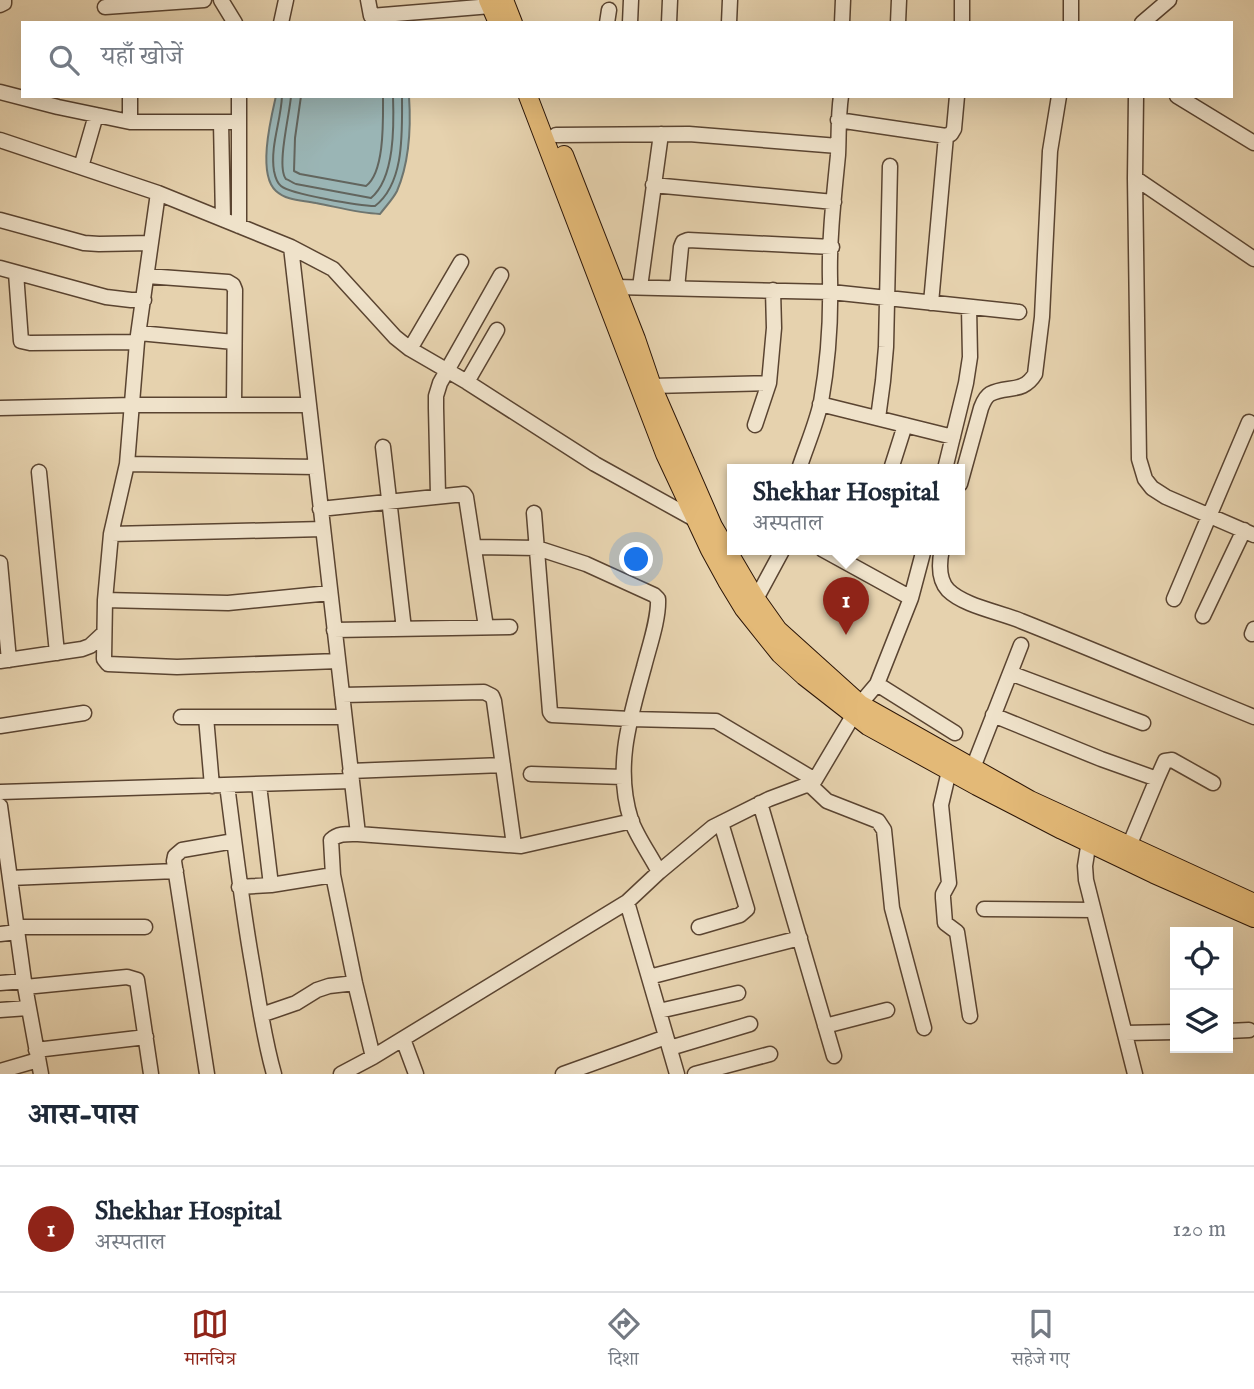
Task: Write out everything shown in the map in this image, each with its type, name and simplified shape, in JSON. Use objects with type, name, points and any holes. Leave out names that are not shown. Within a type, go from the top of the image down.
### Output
[{"type":"main road","points":[[494,2],[498,21]]},
{"type":"main road","points":[[494,2],[511,21]]},
{"type":"main road","points":[[529,98],[665,454],[727,581],[744,609],[780,654],[804,677],[857,709],[971,774],[1030,800],[1154,874],[1254,913]]},
{"type":"main road","points":[[542,98],[652,386],[713,526],[727,550]]},
{"type":"main road","points":[[730,555],[778,630],[857,709],[868,726],[950,771],[971,774]]},
{"type":"main road","points":[[1090,835],[1129,846],[1254,913]]},
{"type":"street","points":[[0,5],[4,0]]},
{"type":"street","points":[[104,8],[204,0]]},
{"type":"street","points":[[221,0],[235,21]]},
{"type":"street","points":[[281,21],[286,0]]},
{"type":"street","points":[[368,0],[368,20],[494,2]]},
{"type":"street","points":[[630,21],[631,0]]},
{"type":"street","points":[[669,21],[670,0]]},
{"type":"street","points":[[729,21],[730,0]]},
{"type":"street","points":[[842,21],[843,0]]},
{"type":"street","points":[[898,21],[899,0]]},
{"type":"street","points":[[962,0],[962,21]]},
{"type":"street","points":[[1071,0],[1071,21]]},
{"type":"street","points":[[1144,21],[1169,0]]},
{"type":"street","points":[[0,92],[21,97]]},
{"type":"street","points":[[26,98],[130,122],[239,122]]},
{"type":"street","points":[[130,98],[130,122]]},
{"type":"street","points":[[239,98],[239,226]]},
{"type":"street","points":[[801,464],[820,404],[826,358],[841,98]]},
{"type":"street","points":[[838,120],[946,136],[954,129],[957,98]]},
{"type":"street","points":[[965,466],[985,398],[991,393],[1025,386],[1035,374],[1042,317],[1050,151],[1059,98]]},
{"type":"street","points":[[1136,98],[1139,459],[1145,479],[1152,488],[1166,497],[1249,533],[1203,615]]},
{"type":"street","points":[[1180,98],[1254,143]]},
{"type":"street","points":[[81,167],[96,114]]},
{"type":"street","points":[[221,122],[223,219]]},
{"type":"street","points":[[640,287],[660,134]]},
{"type":"street","points":[[556,135],[689,134],[838,146]]},
{"type":"street","points":[[932,303],[946,136]]},
{"type":"street","points":[[0,140],[158,193],[334,268],[395,337],[410,349],[595,464],[696,520]]},
{"type":"street","points":[[878,418],[885,358],[890,166]]},
{"type":"street","points":[[1135,178],[1254,259]]},
{"type":"street","points":[[653,186],[834,202]]},
{"type":"street","points":[[158,193],[138,337],[127,464],[111,534],[104,659],[108,664],[177,667],[338,661]]},
{"type":"street","points":[[0,220],[84,243],[151,243]]},
{"type":"street","points":[[677,288],[681,247],[688,240],[832,247]]},
{"type":"street","points":[[290,247],[358,834]]},
{"type":"street","points":[[410,349],[461,262]]},
{"type":"street","points":[[0,268],[106,297],[144,300]]},
{"type":"street","points":[[16,273],[21,341],[24,342],[138,337],[234,342]]},
{"type":"street","points":[[438,495],[436,396],[446,370],[501,275]]},
{"type":"street","points":[[147,276],[228,282],[233,285],[234,405]]},
{"type":"street","points":[[616,287],[831,292],[1019,312]]},
{"type":"street","points":[[755,425],[769,383],[774,328],[773,290]]},
{"type":"street","points":[[946,464],[967,383],[970,357],[969,307]]},
{"type":"street","points":[[467,382],[497,330]]},
{"type":"street","points":[[652,386],[769,383]]},
{"type":"street","points":[[820,404],[953,437]]},
{"type":"street","points":[[0,408],[309,405]]},
{"type":"street","points":[[1174,599],[1249,422]]},
{"type":"street","points":[[893,464],[905,425]]},
{"type":"street","points":[[383,447],[404,629]]},
{"type":"street","points":[[127,464],[316,467]]},
{"type":"street","points":[[39,472],[57,653]]},
{"type":"street","points":[[320,509],[464,494],[486,627]]},
{"type":"street","points":[[534,513],[550,712],[555,716],[716,721],[812,782],[827,801],[878,821],[884,830],[892,908],[924,1028]]},
{"type":"street","points":[[111,534],[323,529]]},
{"type":"street","points":[[474,547],[537,548],[586,564],[659,599],[630,719],[623,764],[632,821],[659,872]]},
{"type":"street","points":[[756,599],[780,555]]},
{"type":"street","points":[[833,555],[911,598]]},
{"type":"street","points":[[341,1074],[627,902],[702,835],[721,823],[760,803],[812,782],[857,709],[877,684],[911,598],[922,555]]},
{"type":"street","points":[[941,555],[941,579],[957,597],[1254,717]]},
{"type":"street","points":[[0,564],[4,661],[86,648],[104,633]]},
{"type":"street","points":[[106,600],[228,603],[330,593]]},
{"type":"street","points":[[334,630],[510,627]]},
{"type":"street","points":[[971,774],[1021,645]]},
{"type":"street","points":[[1010,673],[1143,723]]},
{"type":"street","points":[[877,684],[955,733]]},
{"type":"street","points":[[342,695],[488,693],[494,701],[514,845]]},
{"type":"street","points":[[0,726],[84,713]]},
{"type":"street","points":[[993,715],[1157,779]]},
{"type":"street","points":[[181,717],[344,717]]},
{"type":"street","points":[[206,717],[212,786]]},
{"type":"street","points":[[1129,846],[1165,761],[1172,760],[1213,783]]},
{"type":"street","points":[[0,792],[259,785],[503,765]]},
{"type":"street","points":[[950,771],[941,805],[950,883],[943,894],[945,923],[957,932],[970,1016]]},
{"type":"street","points":[[531,774],[623,777]]},
{"type":"street","points":[[227,785],[239,887],[267,1051],[274,1074]]},
{"type":"street","points":[[259,785],[271,885]]},
{"type":"street","points":[[760,803],[834,1055]]},
{"type":"street","points":[[0,806],[7,883],[38,1061]]},
{"type":"street","points":[[373,1057],[333,875],[331,839],[340,835],[358,834],[521,846],[632,821]]},
{"type":"street","points":[[699,927],[740,915],[747,909],[721,823]]},
{"type":"street","points":[[1090,835],[1085,866],[1093,910],[1135,1074]]},
{"type":"street","points":[[207,1074],[175,856],[182,850],[234,842]]},
{"type":"street","points":[[7,883],[176,871]]},
{"type":"street","points":[[239,887],[333,875]]},
{"type":"street","points":[[627,902],[677,1074]]},
{"type":"street","points":[[984,909],[1093,910]]},
{"type":"street","points":[[0,934],[17,930],[145,927]]},
{"type":"street","points":[[649,977],[800,938]]},
{"type":"street","points":[[0,983],[133,978],[138,987],[151,1074]]},
{"type":"street","points":[[261,1015],[296,1003],[317,990],[355,983]]},
{"type":"street","points":[[659,1011],[738,993]]},
{"type":"street","points":[[0,1010],[29,1008]]},
{"type":"street","points":[[825,1026],[887,1010]]},
{"type":"street","points":[[563,1074],[668,1043],[750,1024]]},
{"type":"street","points":[[1233,1031],[1249,1030]]},
{"type":"street","points":[[1125,1033],[1170,1032]]},
{"type":"street","points":[[0,1071],[146,1037]]},
{"type":"street","points":[[403,1039],[416,1074]]},
{"type":"street","points":[[695,1074],[770,1054]]},
{"type":"water","points":[[276,98],[409,98],[409,132],[404,169],[397,191],[380,214],[295,200],[276,191],[267,172],[269,131]]},
{"type":"place","name":"Shekhar Hospital","points":[[846,635]]}]
